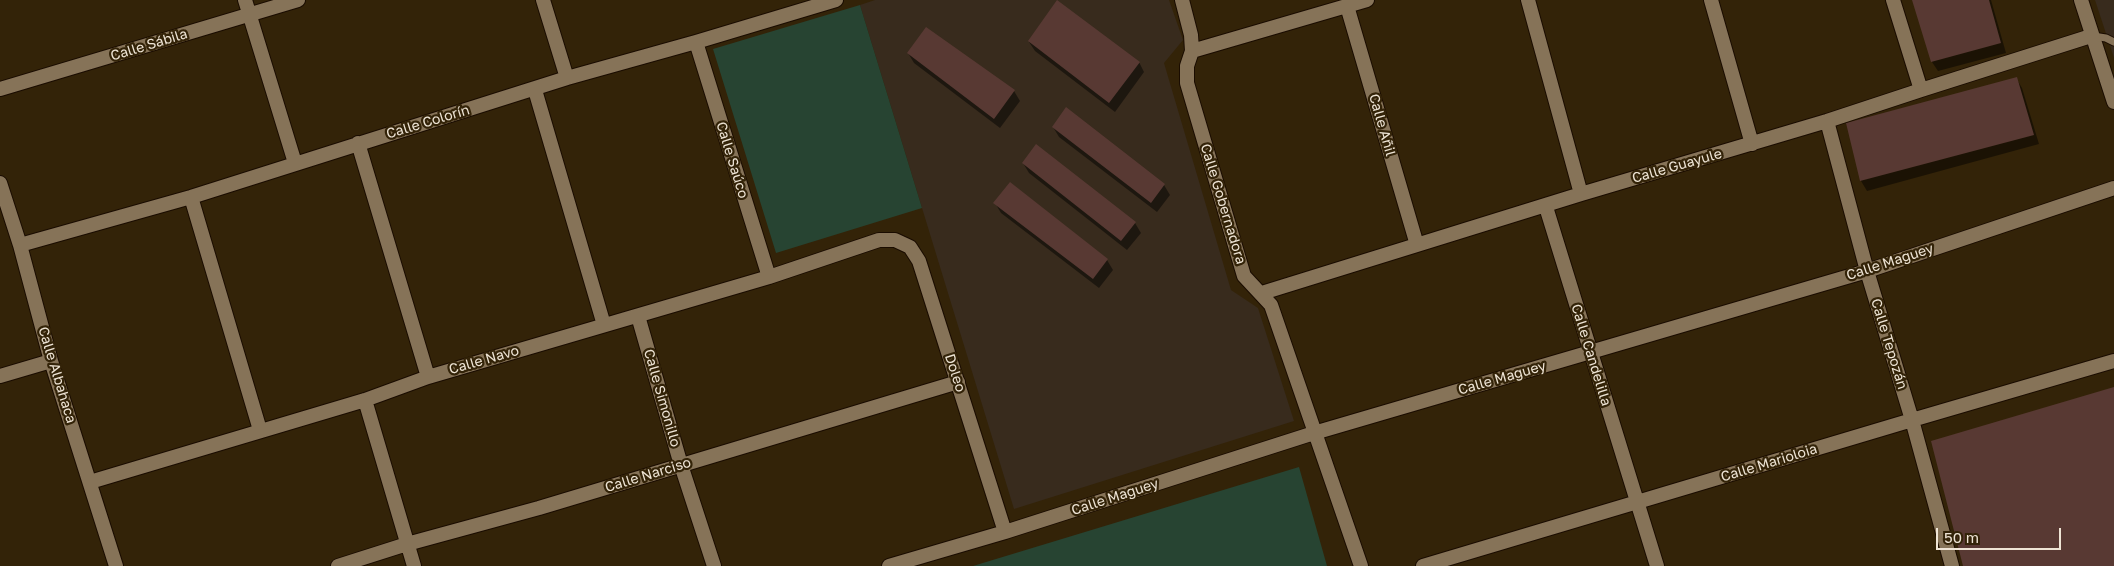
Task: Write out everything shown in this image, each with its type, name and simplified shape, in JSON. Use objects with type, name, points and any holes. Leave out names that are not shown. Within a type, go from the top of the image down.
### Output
[{"type":"street","points":[[245,0],[295,163]]},
{"type":"street","name":"Calle Sábila","points":[[0,89],[298,0]]},
{"type":"street","points":[[543,0],[567,78]]},
{"type":"street","name":"Calle Colorín","points":[[20,245],[191,197],[358,143],[535,90],[567,78],[836,0]]},
{"type":"street","name":"Calle Gobernadora","points":[[1182,0],[1191,35],[1192,51],[1187,66],[1187,84],[1244,276],[1271,304],[1361,566]]},
{"type":"street","points":[[1192,51],[1367,0]]},
{"type":"street","points":[[1528,0],[1581,194]]},
{"type":"street","points":[[1711,0],[1752,144]]},
{"type":"street","points":[[1893,0],[1921,90]]},
{"type":"street","points":[[2081,0],[2091,36],[2114,102]]},
{"type":"street","name":"Calle Añil","points":[[1346,6],[1417,245]]},
{"type":"street","name":"Calle Guayule","points":[[1262,293],[1581,194],[1827,121],[2091,36]]},
{"type":"street","name":"Calle Saúco","points":[[696,42],[769,277]]},
{"type":"street","points":[[535,90],[604,325]]},
{"type":"street","name":"Calle Tepozán","points":[[1827,121],[1867,270],[1912,420],[1952,566]]},
{"type":"street","points":[[358,143],[428,376]]},
{"type":"street","name":"Calle Albahaca","points":[[0,183],[20,245],[51,361],[116,566]]},
{"type":"street","name":"Calle Maguey","points":[[889,566],[1005,532],[1314,433],[1867,270],[2114,188]]},
{"type":"street","points":[[191,197],[260,430]]},
{"type":"street","name":"Calle Candelilla","points":[[1546,206],[1657,566]]},
{"type":"street","name":"Calle Navo","points":[[90,482],[365,400],[428,376],[769,277],[879,240]]},
{"type":"street","name":"Doleo","points":[[879,240],[895,240],[910,247],[920,261],[1005,532]]},
{"type":"street","name":"Calle Simonillo","points":[[638,316],[681,465],[714,566]]},
{"type":"street","points":[[0,376],[51,361]]},
{"type":"street","name":"Calle Marioloia","points":[[1424,566],[2114,361]]},
{"type":"street","name":"Calle Narciso","points":[[338,566],[407,544],[539,508],[958,382]]},
{"type":"street","points":[[365,400],[414,566]]},
{"type":"lane","points":[[2091,36],[2106,38],[2114,42]]},
{"type":"shaded area","points":[[875,0],[1169,0],[1183,40],[1164,63],[1231,290],[1258,308],[1294,421],[1014,509],[860,5]]},
{"type":"shaded area","points":[[2095,0],[2114,0],[2114,58]]},
{"type":"green space","points":[[860,5],[922,208],[776,253],[713,49]]},
{"type":"green space","points":[[1299,467],[1327,566],[973,566]]},
{"type":"building","points":[[1057,0],[1140,62],[1109,103],[1028,41]]},
{"type":"building","points":[[1912,0],[1989,0],[2001,43],[1931,62]]},
{"type":"building","points":[[926,27],[1015,90],[994,119],[907,53]]},
{"type":"building","points":[[2017,77],[2034,135],[1860,181],[1846,123]]},
{"type":"building","points":[[1066,107],[1165,184],[1151,203],[1052,127]]},
{"type":"building","points":[[1036,144],[1136,222],[1121,241],[1022,163]]},
{"type":"building","points":[[1010,182],[1108,259],[1093,279],[993,203]]},
{"type":"building","points":[[2114,387],[2114,566],[1963,566],[1931,441]]}]
